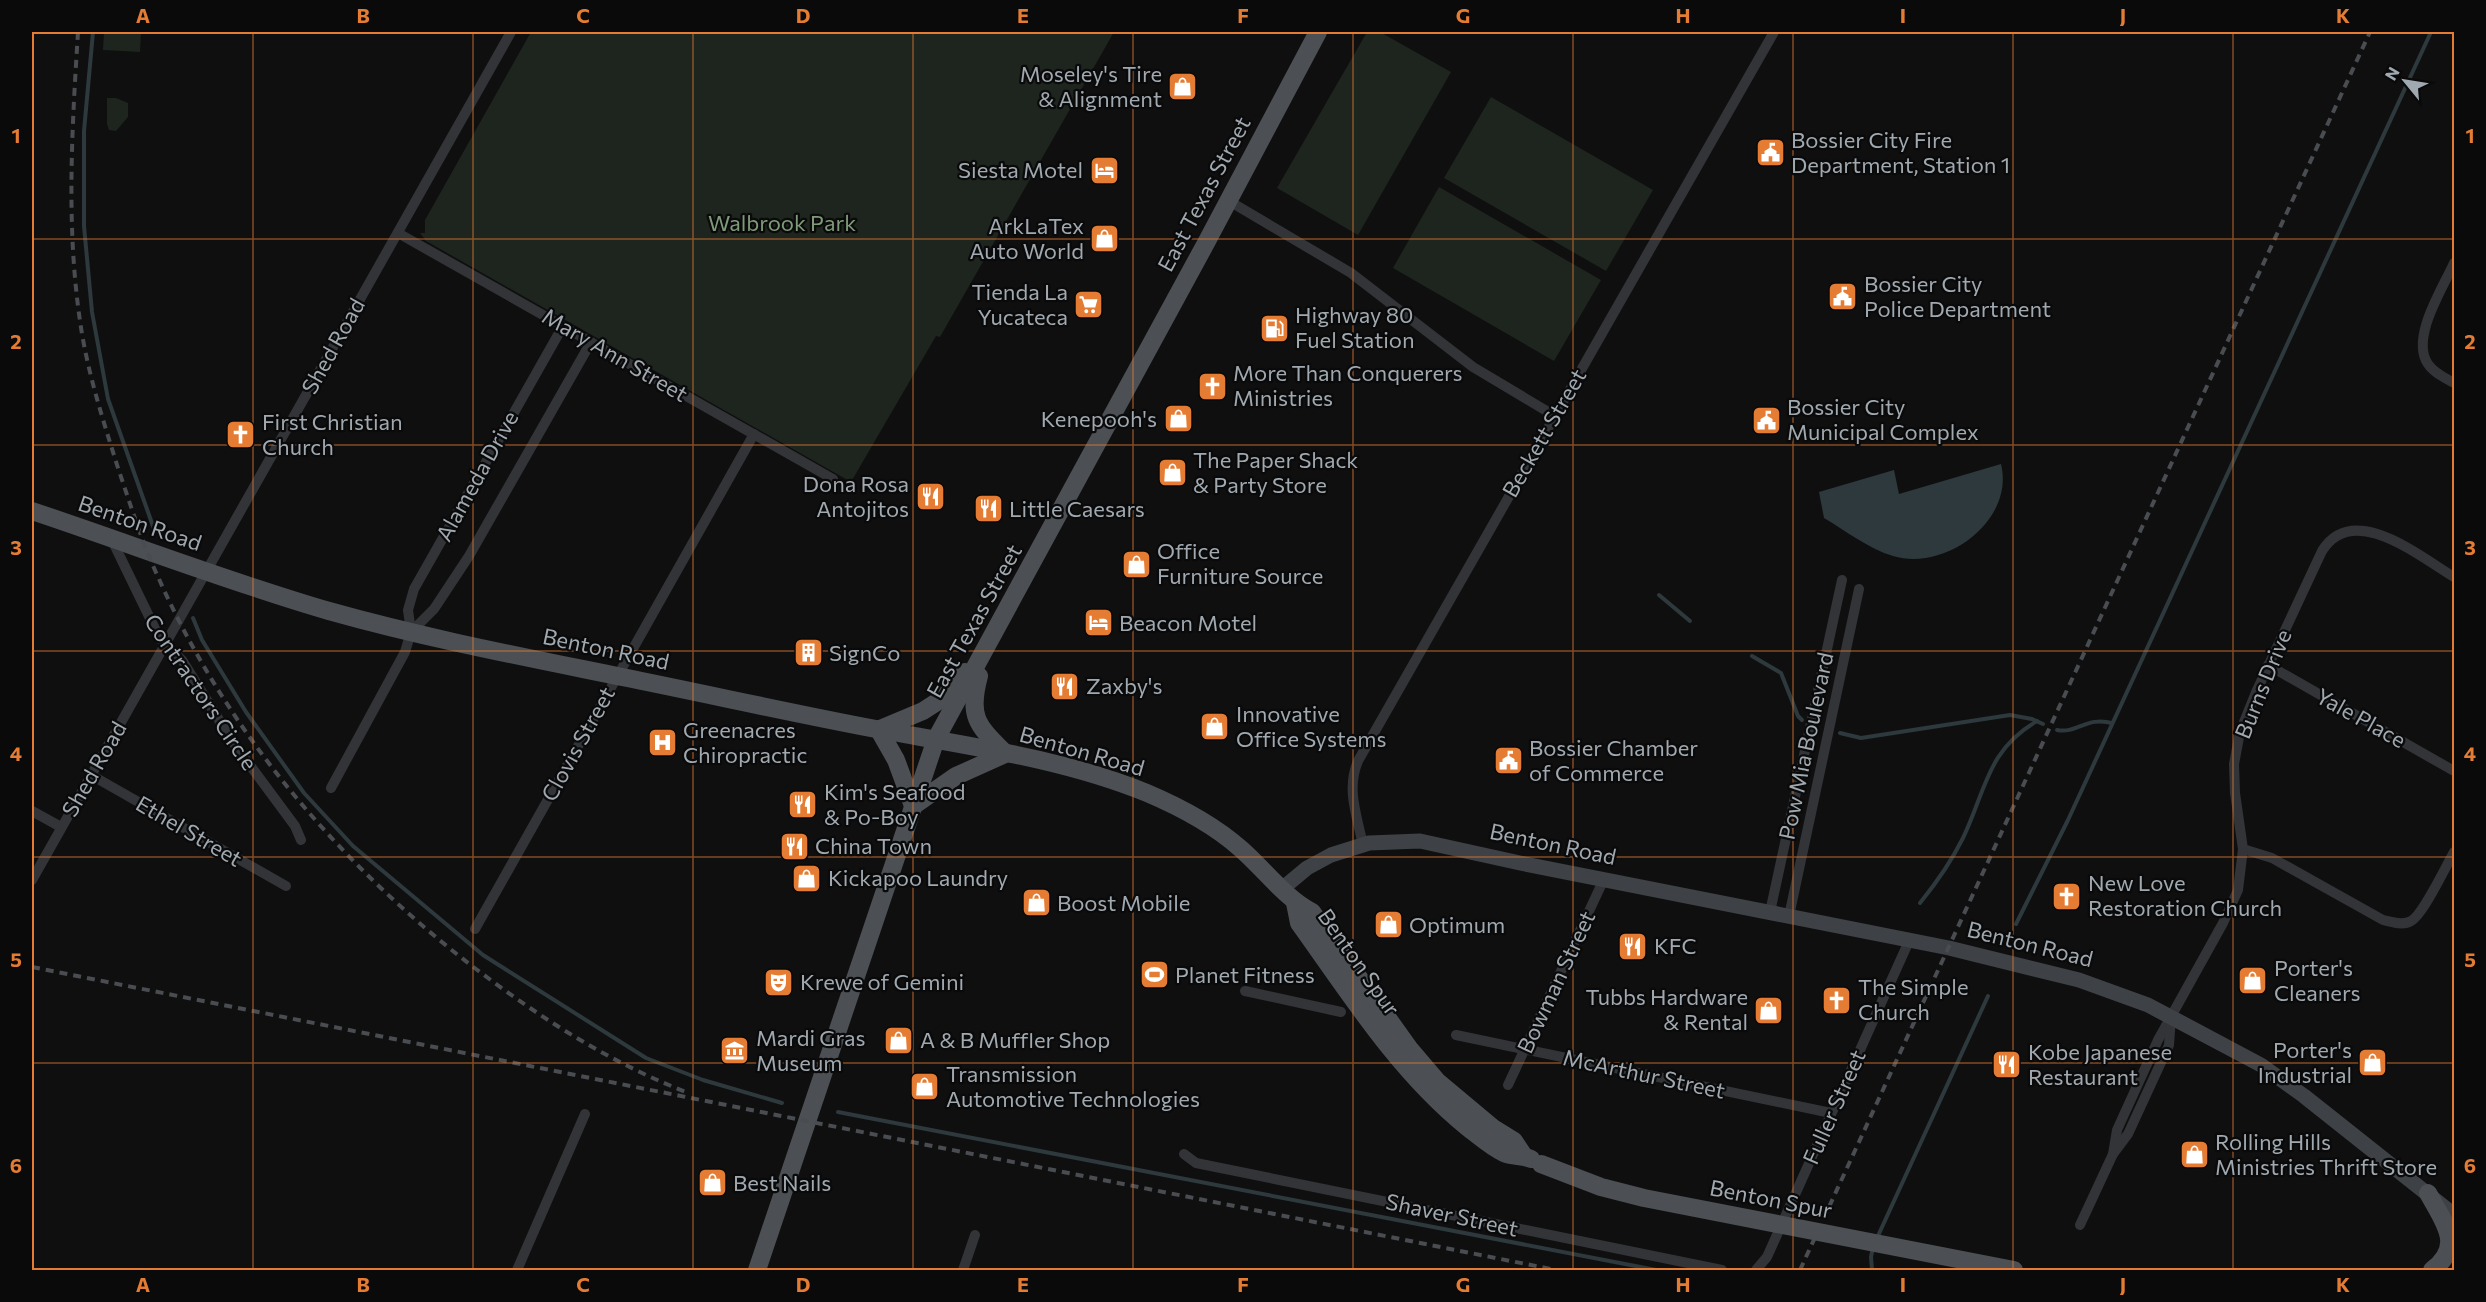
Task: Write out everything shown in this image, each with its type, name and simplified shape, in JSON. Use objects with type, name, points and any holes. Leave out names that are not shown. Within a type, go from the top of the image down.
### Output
[{"type":"main road","name":"East Texas Street","points":[[757,1270],[936,739],[1229,201],[1318,32]]},
{"type":"main road","name":"Benton Road","points":[[32,511],[292,600],[411,632],[1079,770],[1185,810],[1238,846],[1283,888],[1315,863],[1331,855],[1363,845],[1389,841],[1420,841],[1909,941],[2079,980],[2148,1005],[2245,1055],[2278,1076],[2454,1215]]},
{"type":"main road","points":[[988,645],[975,692],[974,712],[976,722],[1005,754],[956,776],[913,806],[896,760],[879,730],[923,711],[940,700],[988,645]]},
{"type":"main road","name":"Benton Spur","points":[[1283,888],[1295,903],[1299,923],[1373,1027],[1426,1090],[1482,1138],[1506,1154],[1524,1156],[1601,1187],[1644,1198],[2014,1270]]},
{"type":"main road","points":[[2428,1194],[2448,1230],[2449,1251],[2441,1264],[2432,1270]]},
{"type":"street","name":"Shed Road","points":[[32,880],[511,32]]},
{"type":"street","name":"Beckett Street","points":[[1363,845],[1352,791],[1358,761],[1774,32]]},
{"type":"street","points":[[1229,201],[1351,273],[1467,362],[1555,416]]},
{"type":"street","name":"Mary Ann Street","points":[[398,233],[833,479]]},
{"type":"street","points":[[2454,263],[2421,342],[2427,363],[2438,374],[2454,383]]},
{"type":"street","name":"Alameda Drive","points":[[331,788],[401,663],[411,632],[408,610],[414,589],[563,326]]},
{"type":"street","name":"Alameda Drive","points":[[411,632],[434,609],[469,556],[591,342]]},
{"type":"street","name":"Clovis Street","points":[[475,929],[616,675],[754,434]]},
{"type":"street","name":"Burns Drive","points":[[2080,1225],[2113,1154],[2117,1130],[2171,1016],[2229,912],[2240,879],[2243,849],[2235,793],[2235,756],[2246,716],[2322,551],[2327,543],[2343,531],[2370,531],[2389,539],[2454,577]]},
{"type":"street","name":"Contractors Circle","points":[[111,538],[152,625],[165,645],[174,650],[182,660],[232,741],[295,826],[301,840]]},
{"type":"street","name":"Pow Mia Boulevard","points":[[1770,912],[1842,580]]},
{"type":"street","name":"Pow Mia Boulevard","points":[[1790,916],[1859,589]]},
{"type":"street","name":"Yale Place","points":[[2268,665],[2454,771]]},
{"type":"street","name":"Ethel Street","points":[[91,775],[286,886]]},
{"type":"street","points":[[32,811],[61,827]]},
{"type":"street","points":[[2243,849],[2272,858],[2383,920],[2401,923],[2411,921],[2421,912],[2454,852]]},
{"type":"street","name":"Bowman Street","points":[[1508,1085],[1604,879]]},
{"type":"street","name":"Fuller Street","points":[[1756,1270],[1767,1257],[1909,941]]},
{"type":"street","points":[[1245,991],[1341,1012]]},
{"type":"street","name":"McArthur Street","points":[[1456,1035],[1831,1113]]},
{"type":"street","points":[[518,1270],[585,1114]]},
{"type":"street","name":"Shaver Street","points":[[1184,1154],[1196,1163],[1722,1270]]},
{"type":"street","points":[[963,1270],[975,1235]]},
{"type":"green space","points":[[104,32],[141,32],[140,52],[103,50]]},
{"type":"green space","name":"Walbrook Park","points":[[531,32],[1114,32],[940,337],[936,336],[851,482],[426,241],[420,233],[425,233],[425,220]]},
{"type":"green space","points":[[1367,32],[1380,32],[1451,72],[1358,235],[1277,188]]},
{"type":"green space","points":[[1491,97],[1653,190],[1606,271],[1444,178]]},
{"type":"green space","points":[[107,98],[116,98],[128,103],[128,117],[116,131],[109,130],[107,124]]},
{"type":"green space","points":[[1439,187],[1601,280],[1554,361],[1393,268]]},
{"type":"shaded area","points":[[2001,464],[2003,485],[1997,504],[1987,522],[1972,537],[1954,549],[1934,556],[1913,559],[1884,553],[1824,518],[1819,492],[1894,470],[1899,494]]},
{"type":"waterway","points":[[93,32],[84,131],[84,226],[92,312],[108,399],[154,529]]},
{"type":"waterway","points":[[2016,924],[2068,820],[2431,32]]},
{"type":"waterway","points":[[1659,595],[1690,621]]},
{"type":"waterway","points":[[193,618],[202,640],[246,712],[304,793],[353,846],[483,955],[646,1058],[703,1080],[782,1103]]},
{"type":"waterway","points":[[1752,656],[1781,673],[1798,716],[1802,720]]},
{"type":"waterway","points":[[1840,733],[1861,738],[2010,715],[2032,719],[2043,724]]},
{"type":"waterway","points":[[1920,903],[1958,847],[1998,758],[2020,732],[2037,721]]},
{"type":"waterway","points":[[2057,730],[2071,730],[2089,723],[2103,721],[2112,723]]},
{"type":"waterway","points":[[1877,1238],[1988,996]]},
{"type":"waterway","points":[[838,1112],[1656,1270]]},
{"type":"waterway","points":[[1872,1270],[1873,1247]]},
{"type":"railway","points":[[78,32],[72,140],[72,213],[76,285],[83,340],[101,414],[137,524],[153,565],[187,636],[219,691],[254,744],[335,842],[380,887],[476,969],[551,1022],[603,1053],[686,1092]]},
{"type":"railway","points":[[1800,1270],[2370,32]]},
{"type":"railway","points":[[32,967],[1556,1270]]},
{"type":"place","name":"Moseley's Tire & Alignment","points":[[1183,87]]},
{"type":"place","name":"Bossier City Fire Department, Station 1","points":[[1770,153]]},
{"type":"place","name":"Siesta Motel","points":[[1104,170]]},
{"type":"place","name":"ArkLaTex Auto World","points":[[1105,239]]},
{"type":"place","name":"Bossier City Police Department","points":[[1843,297]]},
{"type":"place","name":"Tienda La Yucateca","points":[[1089,305]]},
{"type":"place","name":"Highway 80 Fuel Station","points":[[1274,328]]},
{"type":"place","name":"More Than Conquerers Ministries","points":[[1212,386]]},
{"type":"place","name":"Kenepooh's","points":[[1178,419]]},
{"type":"place","name":"Bossier City Municipal Complex","points":[[1766,420]]},
{"type":"place","name":"First Christian Church","points":[[241,435]]},
{"type":"place","name":"The Paper Shack & Party Store","points":[[1172,473]]},
{"type":"place","name":"Dona Rosa Antojitos","points":[[930,497]]},
{"type":"place","name":"Little Caesars","points":[[988,509]]},
{"type":"place","name":"Office Furniture Source","points":[[1136,564]]},
{"type":"place","name":"Beacon Motel","points":[[1098,623]]},
{"type":"place","name":"SignCo","points":[[808,653]]},
{"type":"place","name":"Zaxby's","points":[[1065,686]]},
{"type":"place","name":"Innovative Office Systems","points":[[1215,727]]},
{"type":"place","name":"Greenacres Chiropractic","points":[[662,743]]},
{"type":"place","name":"Bossier Chamber of Commerce","points":[[1508,761]]},
{"type":"place","name":"Kim's Seafood & Po-Boy","points":[[803,805]]},
{"type":"place","name":"China Town","points":[[794,846]]},
{"type":"place","name":"Kickapoo Laundry","points":[[807,878]]},
{"type":"place","name":"New Love Restoration Church","points":[[2067,896]]},
{"type":"place","name":"Boost Mobile","points":[[1036,903]]},
{"type":"place","name":"Optimum","points":[[1388,925]]},
{"type":"place","name":"KFC","points":[[1633,946]]},
{"type":"place","name":"Planet Fitness","points":[[1154,975]]},
{"type":"place","name":"Porter's Cleaners","points":[[2253,981]]},
{"type":"place","name":"Krewe of Gemini","points":[[779,982]]},
{"type":"place","name":"The Simple Church","points":[[1837,1000]]},
{"type":"place","name":"Tubbs Hardware & Rental","points":[[1769,1010]]},
{"type":"place","name":"A & B Muffler Shop","points":[[899,1040]]},
{"type":"place","name":"Mardi Gras Museum","points":[[735,1051]]},
{"type":"place","name":"Porter's Industrial","points":[[2373,1063]]},
{"type":"place","name":"Kobe Japanese Restaurant","points":[[2007,1065]]},
{"type":"place","name":"Transmission Automotive Technologies","points":[[925,1087]]},
{"type":"place","name":"Rolling Hills Ministries Thrift Store","points":[[2194,1155]]},
{"type":"place","name":"Best Nails","points":[[712,1183]]}]
